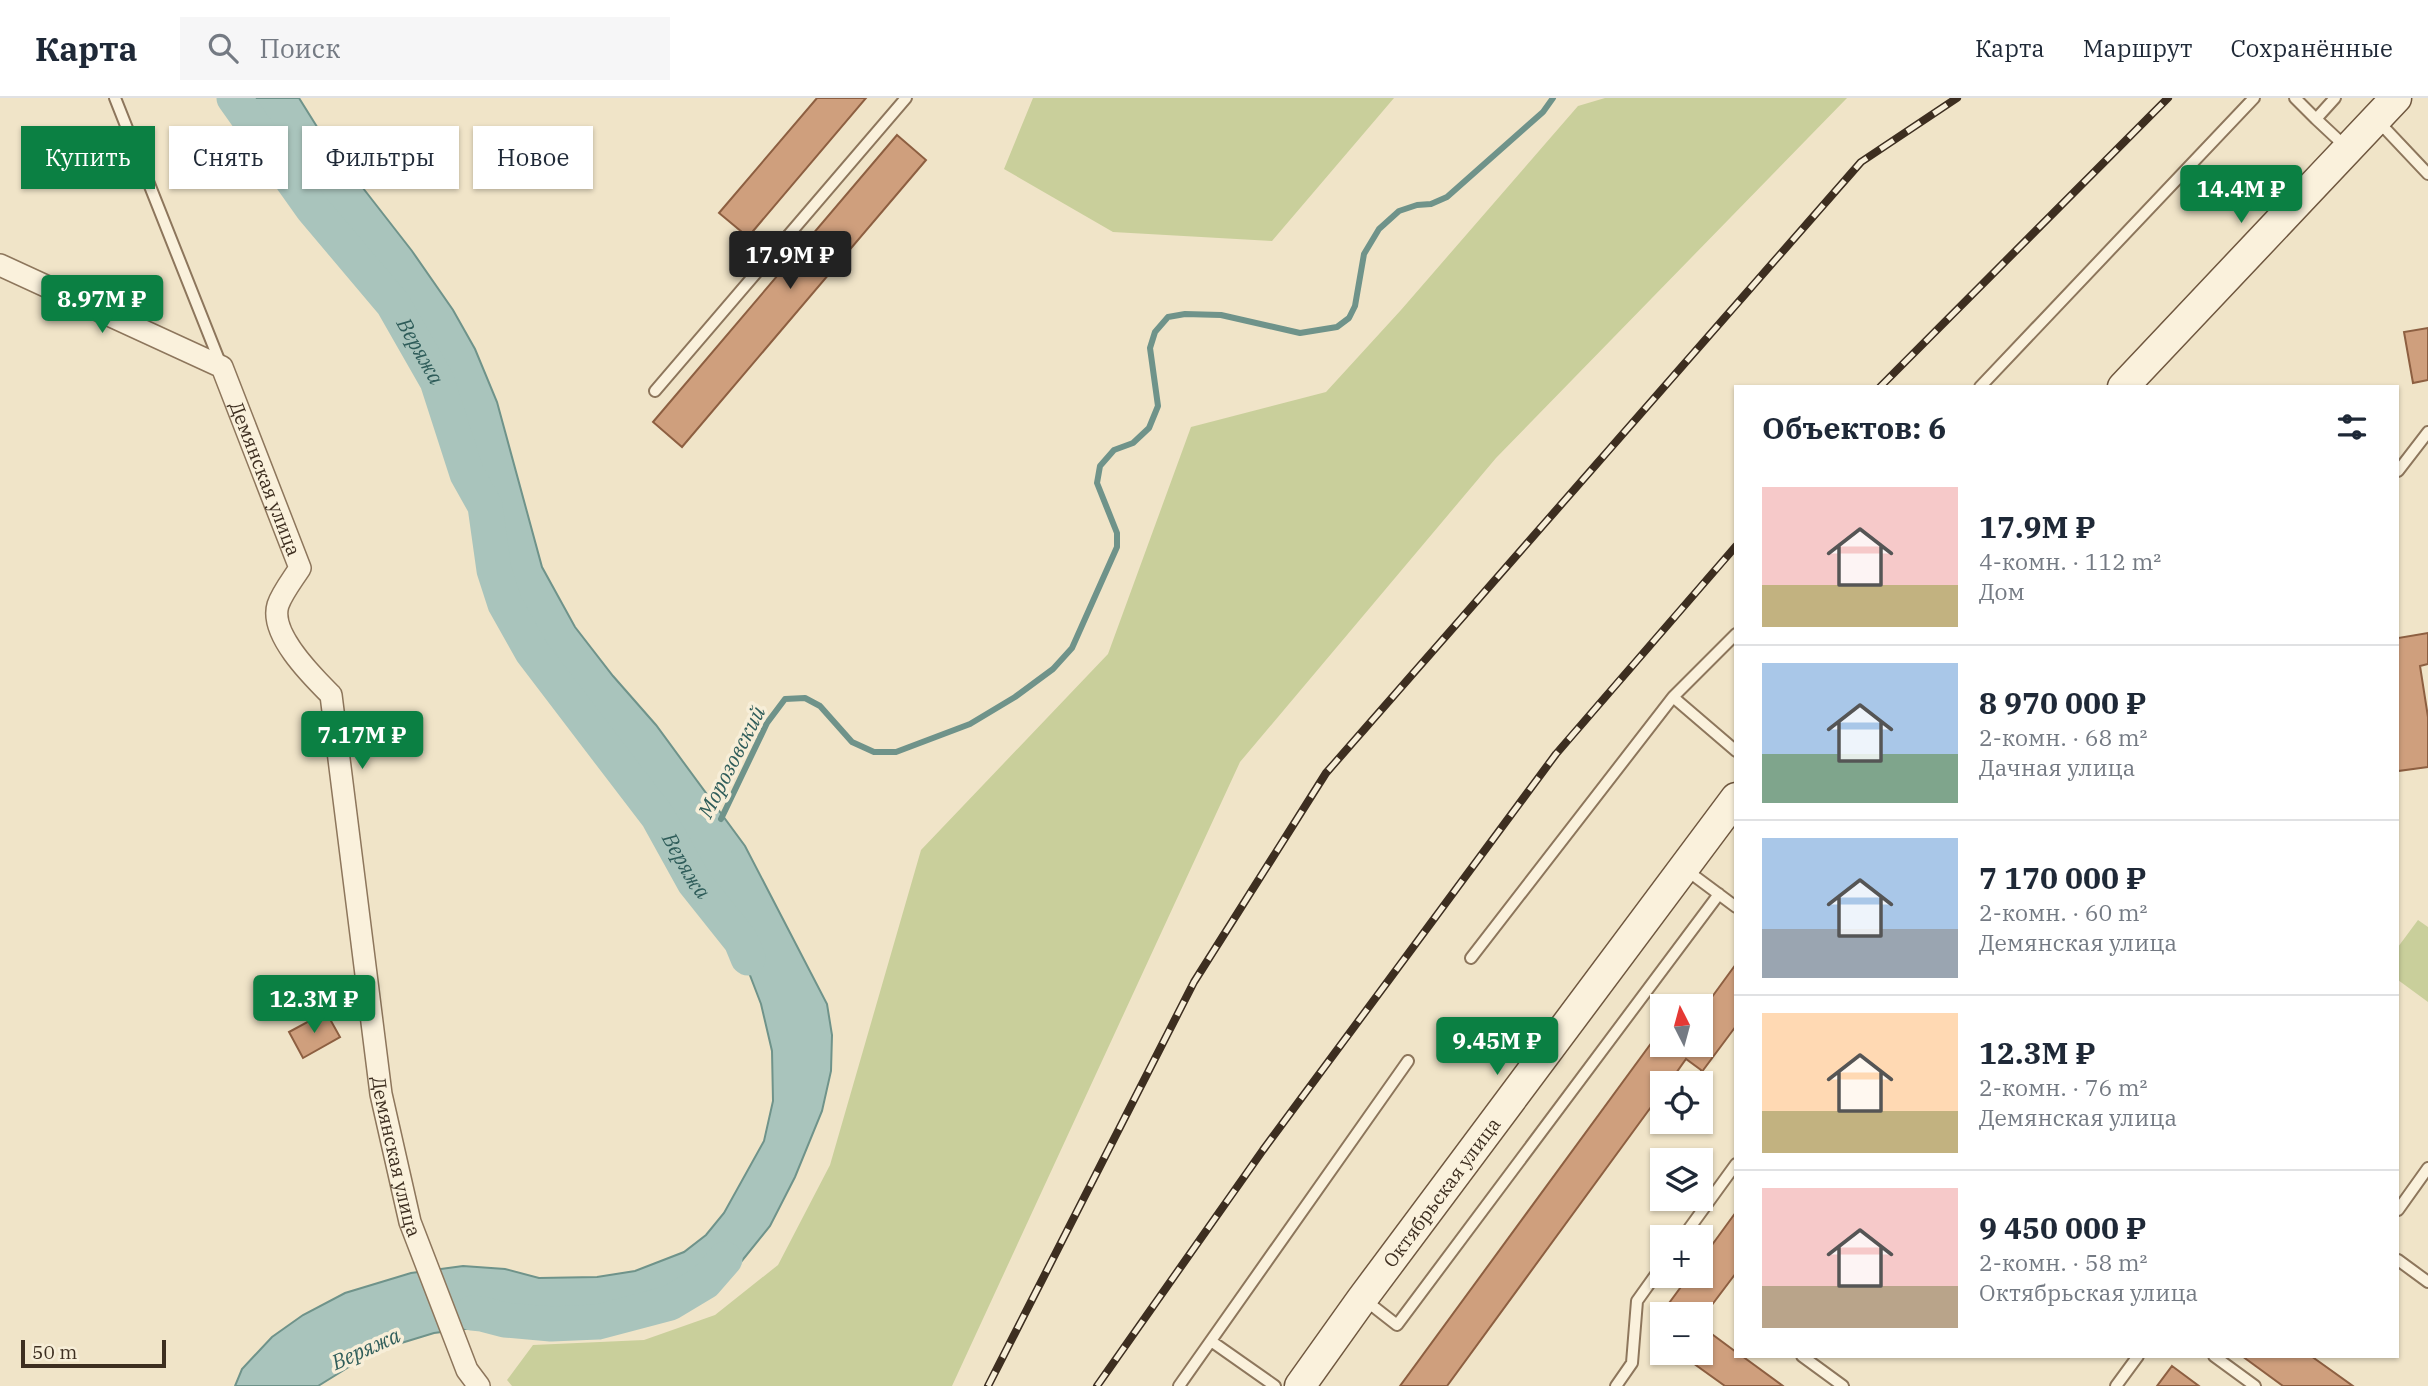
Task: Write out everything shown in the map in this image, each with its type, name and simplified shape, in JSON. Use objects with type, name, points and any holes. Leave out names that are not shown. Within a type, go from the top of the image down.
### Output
[{"type":"main road","points":[[2125,385],[2386,108]]},
{"type":"main road","name":"Октябрьская улица","points":[[1300,1386],[1362,1298],[1734,801]]},
{"type":"street","points":[[0,265],[222,367]]},
{"type":"street","name":"Демянская улица","points":[[222,367],[300,568],[277,606],[280,633],[311,675],[331,695],[381,1094],[410,1222],[472,1378]]},
{"type":"lane","points":[[115,98],[222,367]]},
{"type":"lane","points":[[655,391],[906,98]]},
{"type":"lane","points":[[1982,385],[2254,98]]},
{"type":"lane","points":[[2295,98],[2348,149]]},
{"type":"lane","points":[[2316,118],[2335,98]]},
{"type":"lane","points":[[2386,108],[2428,174]]},
{"type":"lane","points":[[2399,470],[2428,432]]},
{"type":"lane","points":[[1471,958],[1673,697],[1734,636]]},
{"type":"lane","points":[[1673,697],[1734,749]]},
{"type":"lane","points":[[1684,868],[1734,905]]},
{"type":"lane","points":[[1362,1298],[1397,1325],[1719,894]]},
{"type":"lane","points":[[1179,1386],[1408,1061]]},
{"type":"lane","points":[[1692,1225],[1734,1167]]},
{"type":"lane","points":[[2399,1209],[2428,1168]]},
{"type":"lane","points":[[2399,1261],[2428,1282]]},
{"type":"lane","points":[[1616,1386],[1633,1363],[1637,1301],[1650,1283]]},
{"type":"lane","points":[[1211,1341],[1275,1386]]},
{"type":"lane","points":[[1805,1358],[1843,1386]]},
{"type":"lane","points":[[2116,1386],[2137,1358]]},
{"type":"lane","points":[[2217,1358],[2255,1386]]},
{"type":"green space","points":[[1033,98],[1394,98],[1272,241],[1113,232],[1004,169]]},
{"type":"green space","points":[[1605,98],[1847,98],[1496,458],[1240,762],[952,1386],[512,1386],[507,1380],[533,1345],[644,1340],[715,1315],[778,1265],[830,1165],[921,850],[1108,654],[1191,427],[1326,392],[1578,106]]},
{"type":"green space","points":[[2418,920],[2428,927],[2428,1002],[2399,981],[2399,946]]},
{"type":"water","points":[[237,98],[299,98],[316,126],[302,126],[302,187],[288,168],[288,126],[257,126]]},
{"type":"water","points":[[303,189],[364,189],[453,310],[475,349],[497,402],[542,567],[575,627],[656,725],[745,846],[827,1004],[832,1035],[831,1071],[822,1111],[795,1177],[770,1226],[741,1262],[698,1288],[648,1306],[583,1318],[534,1320],[434,1333],[385,1348],[318,1386],[235,1386],[242,1369],[272,1337],[303,1315],[345,1293],[411,1273],[463,1266],[505,1269],[539,1278],[597,1277],[635,1271],[684,1252],[706,1235],[724,1213],[764,1141],[773,1101],[772,1051],[761,1004],[746,965],[721,915],[627,775],[540,658],[492,578],[479,538],[479,485],[429,342],[404,308]]},
{"type":"building","points":[[817,98],[866,98],[748,237],[719,213]]},
{"type":"building","points":[[897,135],[926,160],[682,447],[653,422]]},
{"type":"building","points":[[2428,328],[2428,380],[2413,383],[2404,332]]},
{"type":"building","points":[[2428,633],[2428,664],[2420,666],[2428,717],[2428,767],[2399,771],[2399,638]]},
{"type":"building","points":[[1734,967],[1734,1029],[1713,1057],[1713,996]]},
{"type":"building","points":[[326,1012],[340,1037],[303,1058],[289,1032]]},
{"type":"building","points":[[1650,1045],[1650,1057],[1713,1057],[1702,1071],[1686,1059],[1678,1071],[1650,1071],[1650,1108],[1447,1386],[1400,1386]]},
{"type":"building","points":[[1734,1215],[1734,1276],[1713,1303],[1670,1302],[1680,1288],[1713,1288],[1713,1244]]},
{"type":"building","points":[[1713,1335],[1734,1351],[1734,1358],[1745,1358],[1783,1386],[1725,1386],[1696,1365],[1713,1365]]},
{"type":"building","points":[[2245,1358],[2314,1358],[2353,1386],[2283,1386]]},
{"type":"building","points":[[2172,1366],[2199,1386],[2157,1386]]},
{"type":"waterway","name":"Веряжа","points":[[234,98],[312,208],[393,304],[437,381],[467,474],[485,506],[494,570],[505,604],[532,652],[658,817],[694,882],[741,941],[748,958]]},
{"type":"waterway","name":"Морозовский","points":[[721,819],[767,723],[785,699],[805,698],[820,706],[852,742],[874,752],[896,752],[970,724],[1015,697],[1053,669],[1072,648],[1117,547],[1117,533],[1097,483],[1100,466],[1114,450],[1133,443],[1149,428],[1158,406],[1150,348],[1155,332],[1168,317],[1185,314],[1221,315],[1300,333],[1337,327],[1349,318],[1355,306],[1364,254],[1379,229],[1399,211],[1431,204],[1447,197],[1543,112],[1553,98]]},
{"type":"waterway","name":"Веряжа","points":[[472,1313],[505,1320],[551,1324],[598,1322],[670,1303],[705,1282],[725,1259]]},
{"type":"railway","points":[[988,1386],[1194,982],[1326,773],[1861,162],[1957,98]]},
{"type":"railway","points":[[1882,385],[2168,98]]},
{"type":"railway","points":[[1097,1386],[1263,1150],[1556,754],[1734,548]]}]
